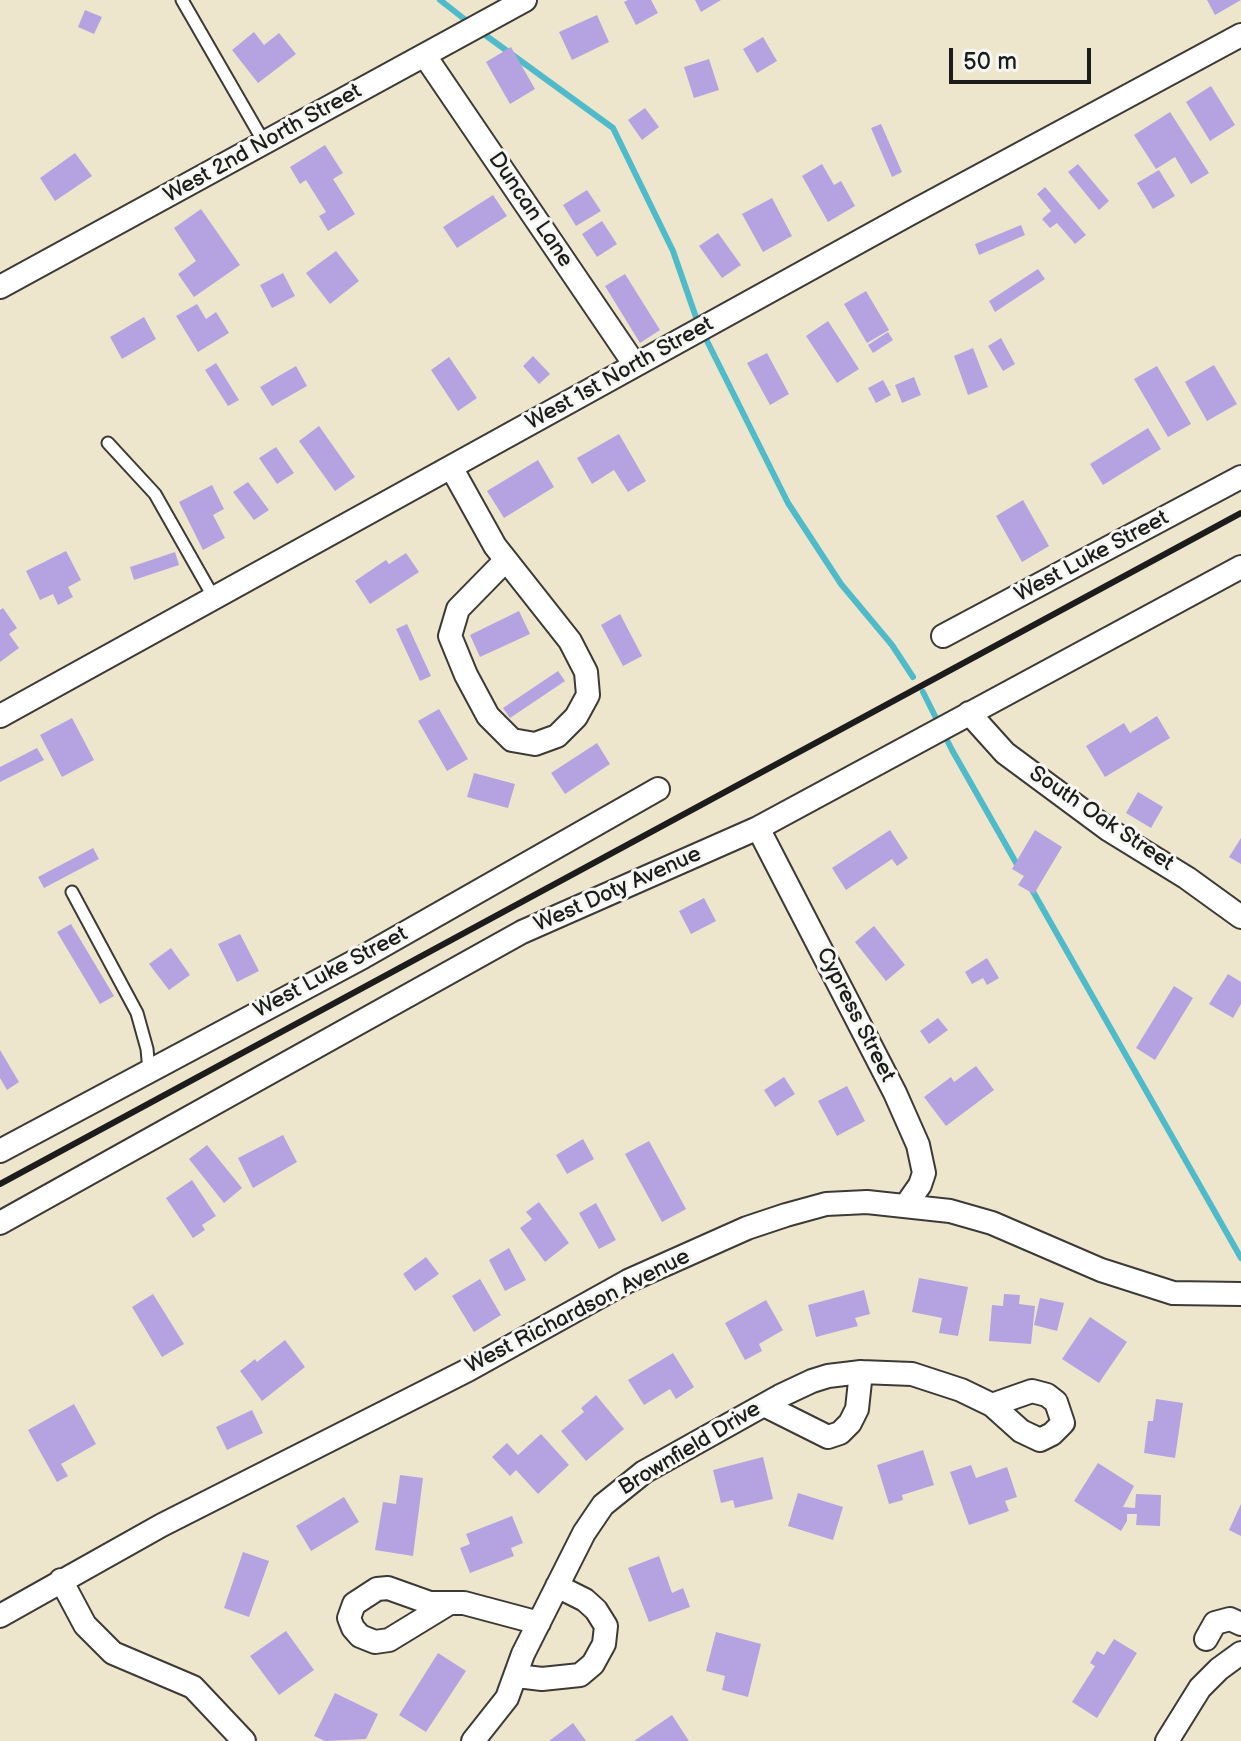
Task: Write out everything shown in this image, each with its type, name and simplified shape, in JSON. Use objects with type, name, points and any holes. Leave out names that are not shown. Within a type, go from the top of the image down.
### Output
[{"type":"street","name":"West 2nd North Street","points":[[0,287],[525,0]]},
{"type":"street","name":"West 1st North Street","points":[[0,716],[1241,35]]},
{"type":"street","name":"Duncan Lane","points":[[425,56],[635,365]]},
{"type":"street","points":[[451,467],[495,546],[570,641],[586,672],[588,695],[576,717],[557,736],[535,744],[512,740],[488,716],[450,636],[458,609],[506,560]]},
{"type":"street","name":"West Luke Street","points":[[943,636],[1241,477]]},
{"type":"street","name":"West Doty Avenue","points":[[0,1223],[522,932],[758,828],[1241,567]]},
{"type":"street","name":"South Oak Street","points":[[969,713],[1005,753],[1109,830],[1187,878],[1241,917]]},
{"type":"street","name":"West Luke Street","points":[[1,1148],[446,911],[658,789]]},
{"type":"street","name":"Cypress Street","points":[[758,828],[895,1093],[918,1145],[924,1173],[906,1205]]},
{"type":"street","name":"West Richardson Avenue","points":[[0,1616],[162,1525],[468,1370],[628,1281],[747,1228],[826,1204],[867,1202],[950,1211],[992,1223],[1101,1270],[1173,1293],[1241,1294]]},
{"type":"street","points":[[764,1405],[828,1437],[840,1433],[857,1409],[861,1372]]},
{"type":"street","name":"Brownfield Drive","points":[[473,1741],[507,1698],[523,1654],[584,1533],[603,1505],[644,1472],[812,1381],[861,1372],[912,1374],[961,1390],[992,1405]]},
{"type":"street","points":[[61,1580],[85,1625],[113,1653],[193,1687],[244,1741]]},
{"type":"street","points":[[517,1676],[542,1679],[580,1675],[593,1664],[604,1644],[606,1626],[596,1610],[585,1600],[557,1586]]},
{"type":"street","points":[[448,1604],[464,1603],[539,1623]]},
{"type":"street","points":[[1206,1639],[1215,1623],[1230,1619],[1241,1624]]},
{"type":"street","points":[[1167,1741],[1200,1688],[1241,1653]]},
{"type":"lane","points":[[182,0],[265,144]]},
{"type":"lane","points":[[108,443],[155,494],[214,598]]},
{"type":"lane","points":[[72,892],[137,1013],[147,1049],[149,1071]]},
{"type":"building","points":[[651,0],[658,13],[636,25],[624,2]]},
{"type":"building","points":[[695,0],[721,0],[701,12]]},
{"type":"building","points":[[1207,0],[1241,0],[1215,15]]},
{"type":"building","points":[[85,10],[102,17],[94,34],[78,27]]},
{"type":"building","points":[[597,15],[609,42],[572,60],[559,32]]},
{"type":"building","points":[[254,32],[264,45],[279,33],[296,54],[258,83],[232,50]]},
{"type":"building","points":[[763,37],[777,61],[757,73],[743,49]]},
{"type":"building","points":[[511,47],[535,89],[510,104],[486,62]]},
{"type":"building","points":[[709,59],[719,90],[694,98],[684,67]]},
{"type":"building","points":[[1211,86],[1235,125],[1210,141],[1186,102]]},
{"type":"building","points":[[645,108],[659,127],[642,140],[628,120]]},
{"type":"building","points":[[1170,112],[1209,173],[1191,184],[1175,157],[1156,169],[1134,135]]},
{"type":"building","points":[[881,124],[902,172],[892,177],[871,128]]},
{"type":"building","points":[[325,145],[343,173],[333,179],[355,214],[328,231],[319,216],[326,212],[306,180],[300,184],[290,167]]},
{"type":"building","points":[[75,153],[92,176],[55,201],[40,178]]},
{"type":"building","points":[[822,164],[834,185],[841,181],[855,206],[828,222],[802,176]]},
{"type":"building","points":[[1078,164],[1109,201],[1099,210],[1068,172]]},
{"type":"building","points":[[1159,170],[1175,196],[1153,209],[1137,183]]},
{"type":"building","points":[[1045,187],[1086,235],[1075,244],[1057,223],[1050,228],[1042,219],[1051,211],[1037,194]]},
{"type":"building","points":[[587,190],[601,211],[576,226],[563,205]]},
{"type":"building","points":[[493,195],[507,216],[457,248],[443,227]]},
{"type":"building","points":[[772,198],[792,236],[763,252],[742,214]]},
{"type":"building","points":[[201,209],[240,265],[194,297],[178,274],[196,261],[174,228]]},
{"type":"building","points":[[602,221],[617,244],[597,257],[582,234]]},
{"type":"building","points":[[1021,225],[1025,235],[979,255],[975,244]]},
{"type":"building","points":[[718,233],[741,265],[722,278],[699,246]]},
{"type":"building","points":[[336,251],[359,281],[330,304],[306,273]]},
{"type":"building","points":[[1038,269],[1045,279],[995,312],[989,301]]},
{"type":"building","points":[[283,273],[295,296],[272,308],[260,285]]},
{"type":"building","points":[[625,274],[660,330],[640,343],[605,286]]},
{"type":"building","points":[[866,291],[889,330],[867,343],[844,304]]},
{"type":"building","points":[[197,304],[206,319],[216,312],[229,333],[198,352],[176,316]]},
{"type":"building","points":[[144,317],[156,339],[122,359],[110,337]]},
{"type":"building","points":[[828,321],[859,369],[837,383],[806,336]]},
{"type":"building","points":[[888,332],[893,340],[873,353],[868,345]]},
{"type":"building","points":[[1001,338],[1015,364],[1003,371],[988,346]]},
{"type":"building","points":[[973,348],[988,387],[968,395],[954,356]]},
{"type":"building","points":[[767,353],[789,394],[770,405],[747,363]]},
{"type":"building","points":[[533,356],[550,374],[539,384],[523,366]]},
{"type":"building","points":[[449,357],[477,398],[458,411],[431,370]]},
{"type":"building","points":[[216,363],[239,400],[228,406],[205,370]]},
{"type":"building","points":[[1214,365],[1237,404],[1207,421],[1185,382]]},
{"type":"building","points":[[296,366],[307,386],[272,406],[260,387]]},
{"type":"building","points":[[1157,366],[1191,424],[1168,437],[1134,379]]},
{"type":"building","points":[[914,377],[921,395],[902,403],[895,385]]},
{"type":"building","points":[[883,380],[891,395],[876,403],[868,388]]},
{"type":"building","points":[[319,426],[355,477],[335,491],[299,441]]},
{"type":"building","points":[[1148,428],[1161,449],[1103,485],[1090,464]]},
{"type":"building","points":[[619,434],[646,481],[628,492],[614,470],[592,484],[577,458]]},
{"type":"building","points":[[276,447],[294,473],[277,484],[259,458]]},
{"type":"building","points":[[538,460],[554,487],[504,518],[487,491]]},
{"type":"building","points":[[248,482],[269,510],[254,520],[233,492]]},
{"type":"building","points":[[212,485],[224,509],[213,515],[225,538],[203,550],[179,502]]},
{"type":"building","points":[[1023,500],[1049,546],[1022,562],[996,516]]},
{"type":"building","points":[[66,551],[81,580],[68,587],[73,597],[58,605],[53,594],[40,600],[26,571]]},
{"type":"building","points":[[175,552],[179,565],[134,580],[130,567]]},
{"type":"building","points":[[406,553],[419,572],[370,604],[355,581],[386,560],[389,564]]},
{"type":"building","points":[[3,608],[17,628],[9,634],[19,648],[0,662],[0,610]]},
{"type":"building","points":[[519,611],[530,634],[480,657],[470,635]]},
{"type":"building","points":[[620,614],[642,656],[623,666],[601,625]]},
{"type":"building","points":[[407,624],[431,676],[420,681],[396,629]]},
{"type":"building","points":[[558,671],[565,681],[510,718],[503,708]]},
{"type":"building","points":[[439,709],[468,759],[447,771],[418,721]]},
{"type":"building","points":[[1157,716],[1170,738],[1105,777],[1086,746],[1124,723],[1130,733]]},
{"type":"building","points":[[72,718],[94,760],[62,777],[40,735]]},
{"type":"building","points":[[597,743],[610,764],[565,794],[551,773]]},
{"type":"building","points":[[37,748],[44,760],[0,782],[0,767]]},
{"type":"building","points":[[474,773],[515,784],[508,808],[467,797]]},
{"type":"building","points":[[1138,792],[1163,807],[1151,828],[1126,813]]},
{"type":"building","points":[[890,830],[908,858],[897,866],[892,859],[846,890],[832,868]]},
{"type":"building","points":[[1035,830],[1062,847],[1034,894],[1018,885],[1024,876],[1012,869]]},
{"type":"building","points":[[1241,838],[1241,864],[1229,857]]},
{"type":"building","points":[[93,848],[99,859],[44,888],[38,877]]},
{"type":"building","points":[[704,898],[716,921],[691,934],[679,911]]},
{"type":"building","points":[[71,924],[114,996],[100,1004],[57,932]]},
{"type":"building","points":[[874,926],[905,965],[886,981],[855,942]]},
{"type":"building","points":[[240,934],[259,971],[237,982],[218,944]]},
{"type":"building","points":[[171,948],[190,975],[169,990],[149,964]]},
{"type":"building","points":[[987,958],[999,978],[987,985],[983,978],[972,984],[965,972]]},
{"type":"building","points":[[1228,974],[1241,982],[1241,1004],[1233,1018],[1209,1004]]},
{"type":"building","points":[[1174,986],[1193,998],[1155,1060],[1136,1048]]},
{"type":"building","points":[[938,1018],[948,1030],[929,1044],[920,1031]]},
{"type":"building","points":[[0,1050],[19,1082],[7,1090],[0,1078]]},
{"type":"building","points":[[976,1066],[994,1090],[946,1126],[924,1097],[951,1077],[954,1082]]},
{"type":"building","points":[[784,1077],[795,1094],[775,1107],[764,1090]]},
{"type":"building","points":[[847,1086],[865,1121],[837,1136],[818,1101]]},
{"type":"building","points":[[283,1135],[297,1162],[253,1188],[238,1158]]},
{"type":"building","points":[[583,1139],[594,1159],[567,1174],[556,1155]]},
{"type":"building","points":[[649,1141],[686,1209],[662,1222],[625,1154]]},
{"type":"building","points":[[207,1145],[242,1188],[224,1203],[189,1159]]},
{"type":"building","points":[[192,1180],[216,1216],[202,1225],[205,1230],[193,1238],[166,1198]]},
{"type":"building","points":[[539,1202],[569,1243],[545,1262],[520,1228],[532,1219],[526,1212]]},
{"type":"building","points":[[596,1203],[616,1240],[599,1249],[579,1213]]},
{"type":"building","points":[[509,1248],[526,1280],[505,1291],[489,1260]]},
{"type":"building","points":[[426,1257],[439,1274],[415,1291],[403,1274]]},
{"type":"building","points":[[919,1278],[968,1287],[958,1336],[939,1333],[942,1318],[912,1312]]},
{"type":"building","points":[[480,1279],[501,1315],[474,1332],[452,1296]]},
{"type":"building","points":[[864,1290],[870,1314],[855,1318],[858,1326],[816,1337],[808,1305]]},
{"type":"building","points":[[153,1294],[184,1344],[162,1357],[132,1307]]},
{"type":"building","points":[[1004,1294],[1020,1295],[1019,1304],[1035,1306],[1031,1344],[989,1341],[992,1305],[1003,1306]]},
{"type":"building","points":[[1040,1298],[1064,1303],[1057,1331],[1034,1325]]},
{"type":"building","points":[[766,1300],[783,1330],[759,1344],[762,1351],[745,1360],[725,1323]]},
{"type":"building","points":[[1090,1317],[1127,1342],[1099,1383],[1062,1359]]},
{"type":"building","points":[[285,1340],[305,1367],[262,1401],[240,1371]]},
{"type":"building","points":[[673,1353],[694,1387],[676,1399],[670,1389],[644,1405],[628,1380]]},
{"type":"building","points":[[596,1395],[624,1429],[586,1461],[561,1431],[584,1412],[581,1408]]},
{"type":"building","points":[[1156,1399],[1183,1403],[1175,1458],[1144,1453],[1148,1421],[1153,1421]]},
{"type":"building","points":[[74,1404],[96,1444],[61,1464],[68,1476],[57,1482],[28,1430]]},
{"type":"building","points":[[252,1410],[263,1433],[227,1450],[216,1427]]},
{"type":"building","points":[[541,1434],[569,1465],[538,1494],[516,1470],[510,1476],[492,1457],[507,1443],[518,1455]]},
{"type":"building","points":[[923,1450],[934,1485],[902,1495],[903,1500],[889,1504],[877,1465]]},
{"type":"building","points":[[763,1457],[773,1499],[735,1508],[733,1500],[721,1503],[713,1470]]},
{"type":"building","points":[[1098,1463],[1134,1486],[1123,1507],[1135,1508],[1136,1494],[1161,1495],[1160,1526],[1136,1525],[1137,1514],[1127,1514],[1121,1531],[1074,1501]]},
{"type":"building","points":[[971,1465],[976,1478],[1007,1467],[1017,1497],[1005,1501],[1009,1511],[969,1525],[950,1472]]},
{"type":"building","points":[[400,1475],[423,1478],[413,1556],[375,1550],[383,1502],[396,1504]]},
{"type":"building","points":[[798,1493],[843,1507],[833,1540],[788,1526]]},
{"type":"building","points":[[344,1497],[359,1522],[311,1551],[296,1526]]},
{"type":"building","points":[[1241,1504],[1241,1536],[1229,1530]]},
{"type":"building","points":[[512,1516],[523,1543],[511,1548],[514,1556],[470,1573],[460,1548],[470,1544],[466,1534]]},
{"type":"building","points":[[243,1552],[269,1561],[249,1617],[224,1608]]},
{"type":"building","points":[[659,1556],[672,1593],[683,1588],[690,1607],[649,1622],[628,1568]]},
{"type":"building","points":[[286,1631],[314,1670],[279,1695],[250,1656]]},
{"type":"building","points":[[716,1632],[761,1644],[748,1697],[722,1690],[725,1676],[706,1671]]},
{"type":"building","points":[[1114,1639],[1137,1653],[1097,1718],[1072,1702],[1095,1666],[1090,1663],[1097,1651],[1104,1655]]},
{"type":"building","points":[[438,1653],[466,1671],[426,1732],[399,1715]]},
{"type":"building","points":[[335,1693],[378,1714],[366,1739],[325,1741],[314,1736]]},
{"type":"building","points":[[672,1715],[689,1741],[634,1741]]},
{"type":"building","points":[[573,1723],[586,1741],[549,1741]]},
{"type":"waterway","points":[[440,0],[472,25]]},
{"type":"waterway","points":[[481,32],[613,128],[673,251],[698,323]]},
{"type":"waterway","points":[[703,333],[788,503],[841,584],[892,645],[913,677]]},
{"type":"waterway","points":[[923,692],[1019,868]]},
{"type":"waterway","points":[[1031,888],[1241,1258]]},
{"type":"railway","points":[[0,1184],[1241,513]]}]
